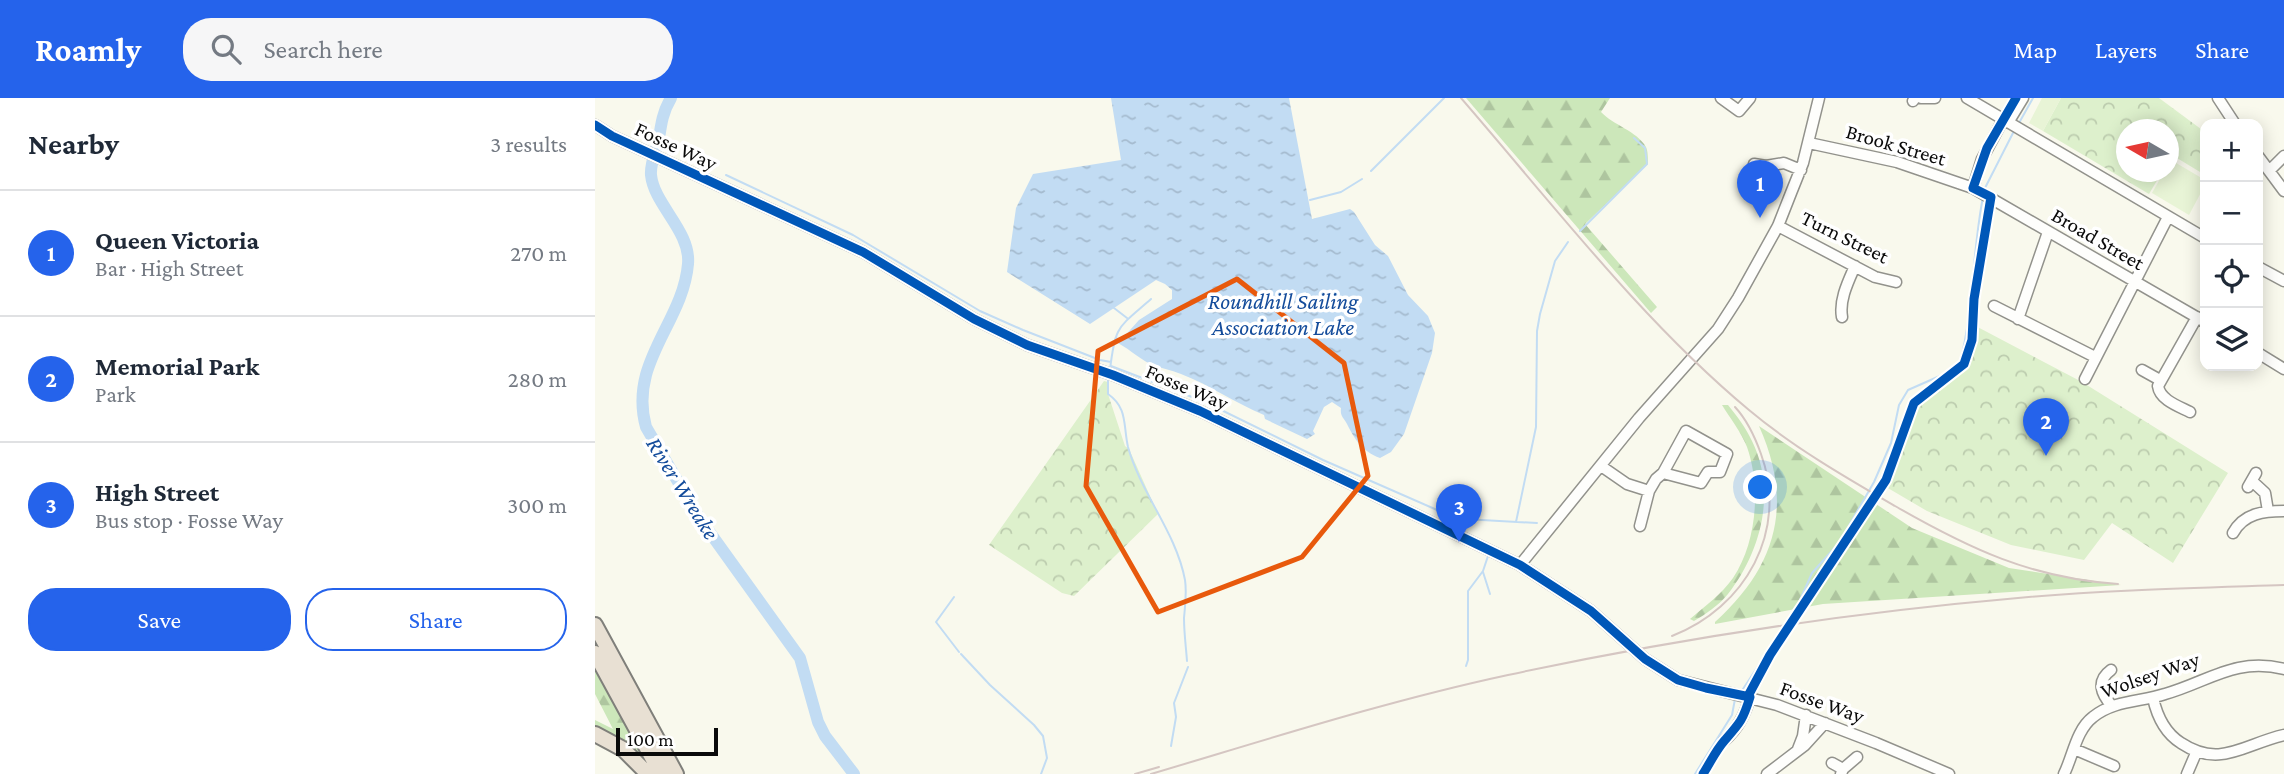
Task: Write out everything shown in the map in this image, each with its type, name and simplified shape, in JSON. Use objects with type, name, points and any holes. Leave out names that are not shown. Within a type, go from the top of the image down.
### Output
[{"type":"highway","points":[[595,614],[598,630],[675,774]]},
{"type":"highway","points":[[595,653],[661,774]]},
{"type":"highway","points":[[595,734],[623,749],[648,774]]},
{"type":"street","points":[[1721,98],[1739,111],[1750,98]]},
{"type":"street","points":[[1520,565],[1639,418],[1718,329],[1738,298],[1778,226],[1801,170],[1819,98]]},
{"type":"street","points":[[1916,99],[1935,98]]},
{"type":"street","points":[[1968,98],[2200,235]]},
{"type":"street","points":[[1973,188],[1982,159],[2023,98]]},
{"type":"street","points":[[2218,98],[2232,119]]},
{"type":"street","name":"Fosse Way","points":[[596,126],[863,251],[974,319],[1027,345],[1109,374],[1238,429],[1520,565],[1591,611],[1662,671],[1689,684],[1742,695],[1806,715],[1949,774]]},
{"type":"street","name":"Brook Street","points":[[1809,143],[1897,162],[1973,188]]},
{"type":"street","points":[[2269,171],[2284,156]]},
{"type":"street","points":[[1753,163],[1766,166],[1784,163],[1801,170]]},
{"type":"street","points":[[2263,163],[2284,191]]},
{"type":"street","name":"Broad Street","points":[[1973,188],[2200,319]]},
{"type":"street","points":[[2085,379],[2168,217]]},
{"type":"street","name":"Turn Street","points":[[1778,226],[1875,277],[1896,282]]},
{"type":"street","points":[[2018,318],[2048,232]]},
{"type":"street","points":[[1842,317],[1846,286],[1855,266]]},
{"type":"street","points":[[2263,270],[2284,281]]},
{"type":"street","points":[[1994,306],[2095,357]]},
{"type":"street","points":[[2190,412],[2160,395],[2158,386],[2200,321]]},
{"type":"street","points":[[2263,356],[2284,369]]},
{"type":"street","points":[[2143,370],[2160,380]]},
{"type":"street","points":[[1640,526],[1650,491],[1686,431],[1727,454],[1720,472],[1708,472],[1701,483],[1663,473]]},
{"type":"street","points":[[1601,466],[1627,484],[1650,491]]},
{"type":"street","points":[[2252,480],[2265,493],[2268,511]]},
{"type":"street","points":[[2233,526],[2255,514],[2284,511]]},
{"type":"street","name":"Wolsey Way","points":[[2064,774],[2090,719],[2112,706],[2179,690],[2230,669],[2263,665],[2284,669]]},
{"type":"street","points":[[2111,670],[2098,675],[2103,692],[2112,706]]},
{"type":"street","points":[[1724,741],[1742,720],[1742,695]]},
{"type":"street","points":[[2153,698],[2159,718],[2172,738],[2196,753],[2217,756],[2229,754],[2284,735]]},
{"type":"street","points":[[1798,750],[1804,736],[1806,715]]},
{"type":"street","points":[[1767,774],[1812,738],[1825,723]]},
{"type":"street","points":[[2074,749],[2116,767]]},
{"type":"street","points":[[2187,774],[2196,753]]},
{"type":"street","points":[[1832,763],[1842,771],[1857,757]]},
{"type":"highlighted area","points":[[1237,279],[1344,363],[1368,476],[1302,557],[1158,612],[1086,486],[1098,351]]},
{"type":"green space","points":[[1466,98],[1610,98],[1601,112],[1642,141],[1647,149],[1648,164],[1585,224],[1657,307],[1651,313]]},
{"type":"green space","points":[[2042,98],[2061,98],[2043,131],[2029,123]]},
{"type":"green space","points":[[2061,98],[2159,98],[2200,128],[2200,172],[2179,159],[2179,119],[2116,119],[2116,174],[2043,131]]},
{"type":"green space","points":[[2179,165],[2200,177],[2200,194],[2189,215],[2152,193],[2158,182],[2179,182]]},
{"type":"green space","points":[[2129,182],[2156,182],[2149,194]]},
{"type":"green space","points":[[1970,323],[2082,382],[2228,473],[2173,563],[2112,523],[2084,560],[2011,545],[1927,511],[1881,484],[1912,399],[1963,363]]},
{"type":"green space","points":[[1104,381],[1108,382],[1108,394],[1125,446],[1129,449],[1158,514],[1074,596],[1062,593],[989,545]]},
{"type":"green space","points":[[1722,405],[1728,405],[1741,422],[1759,460],[1764,500],[1762,520],[1757,540],[1740,577],[1721,602],[1694,621],[1690,619],[1713,600],[1733,578],[1741,564],[1752,531],[1755,497],[1751,463],[1739,431]]},
{"type":"green space","points":[[1759,426],[1912,528],[2009,568],[2121,585],[1823,604],[1715,624],[1753,579],[1773,532],[1777,508],[1776,482],[1770,455]]},
{"type":"green space","points":[[595,671],[640,752],[639,756],[595,728],[595,720],[613,729],[595,694]]},
{"type":"water","name":"Roundhill Sailing Association Lake","points":[[1111,98],[1289,98],[1312,219],[1350,209],[1354,212],[1375,245],[1388,256],[1408,295],[1428,316],[1435,333],[1432,353],[1404,434],[1391,452],[1380,458],[1364,448],[1342,416],[1341,408],[1332,402],[1324,407],[1313,431],[1315,434],[1307,439],[1265,419],[1264,415],[1202,383],[1150,364],[1114,341],[1115,337],[1122,339],[1139,320],[1172,299],[1172,290],[1165,284],[1156,280],[1090,324],[1007,272],[1016,208],[1033,174],[1121,160]]},
{"type":"waterway","name":"River Wreake","points":[[671,98],[663,118],[651,175],[658,197],[684,240],[688,264],[677,305],[658,343],[644,382],[642,404],[646,427],[698,516],[800,658],[818,722],[825,736],[854,774]]},
{"type":"waterway","points":[[1371,171],[1444,98]]},
{"type":"waterway","points":[[2019,123],[2033,98]]},
{"type":"waterway","points":[[1985,188],[2014,131]]},
{"type":"waterway","points":[[1580,231],[1647,164],[1645,148],[1634,138]]},
{"type":"waterway","points":[[726,175],[853,235],[980,311],[1100,360],[1111,362]]},
{"type":"waterway","points":[[1310,200],[1341,192],[1362,179]]},
{"type":"waterway","points":[[1741,692],[1796,609],[1812,573],[1839,543],[1874,482],[1891,443],[1899,405],[1908,390],[1942,375],[1960,363],[1968,322],[1983,197]]},
{"type":"waterway","points":[[1516,522],[1536,427],[1537,331],[1540,314],[1555,261],[1568,242]]},
{"type":"waterway","points":[[1110,370],[1116,335],[1120,328],[1151,299]]},
{"type":"waterway","points":[[1114,308],[1127,318]]},
{"type":"waterway","points":[[1111,366],[1205,402],[1323,460],[1437,510]]},
{"type":"waterway","points":[[1108,379],[1108,394],[1122,411],[1134,464],[1181,562],[1186,585],[1184,624],[1187,661]]},
{"type":"waterway","points":[[1441,512],[1464,519],[1537,523]]},
{"type":"waterway","points":[[1466,666],[1468,591],[1483,571],[1488,556]]},
{"type":"waterway","points":[[1483,572],[1490,594]]},
{"type":"waterway","points":[[954,597],[936,622],[959,652]]},
{"type":"waterway","points":[[961,654],[1043,736],[1047,758],[1041,774]]},
{"type":"waterway","points":[[1171,746],[1176,717],[1174,703],[1188,667]]},
{"type":"waterway","points":[[1695,774],[1732,715],[1735,699]]},
{"type":"railway","points":[[1461,98],[1635,300],[1710,375],[1783,437],[1895,506],[1976,548],[2029,568],[2087,581],[2118,584]]},
{"type":"railway","points":[[1672,636],[1721,607],[1740,586],[1754,563],[1764,538],[1769,511],[1768,483],[1754,435],[1735,407]]},
{"type":"railway","points":[[1151,774],[1328,721],[1463,685],[1698,639],[1825,619],[2018,598],[2117,591],[2284,585]]},
{"type":"railway","points":[[1135,774],[1159,767]]},
{"type":"cycle path","points":[[1748,696],[1770,655],[1886,480],[1914,403],[1964,364],[1972,340],[1974,299],[1991,197],[1973,188],[1987,148],[2016,98]]},
{"type":"cycle path","points":[[595,125],[612,136],[863,252],[974,319],[1027,345],[1113,375],[1200,411],[1520,565],[1591,611],[1645,659],[1678,680],[1750,697],[1741,721],[1719,748],[1703,774]]},
{"type":"place","name":"Queen Victoria","points":[[1760,218]]},
{"type":"place","name":"Memorial Park","points":[[2046,456]]},
{"type":"place","name":"High Street","points":[[1459,542]]}]
